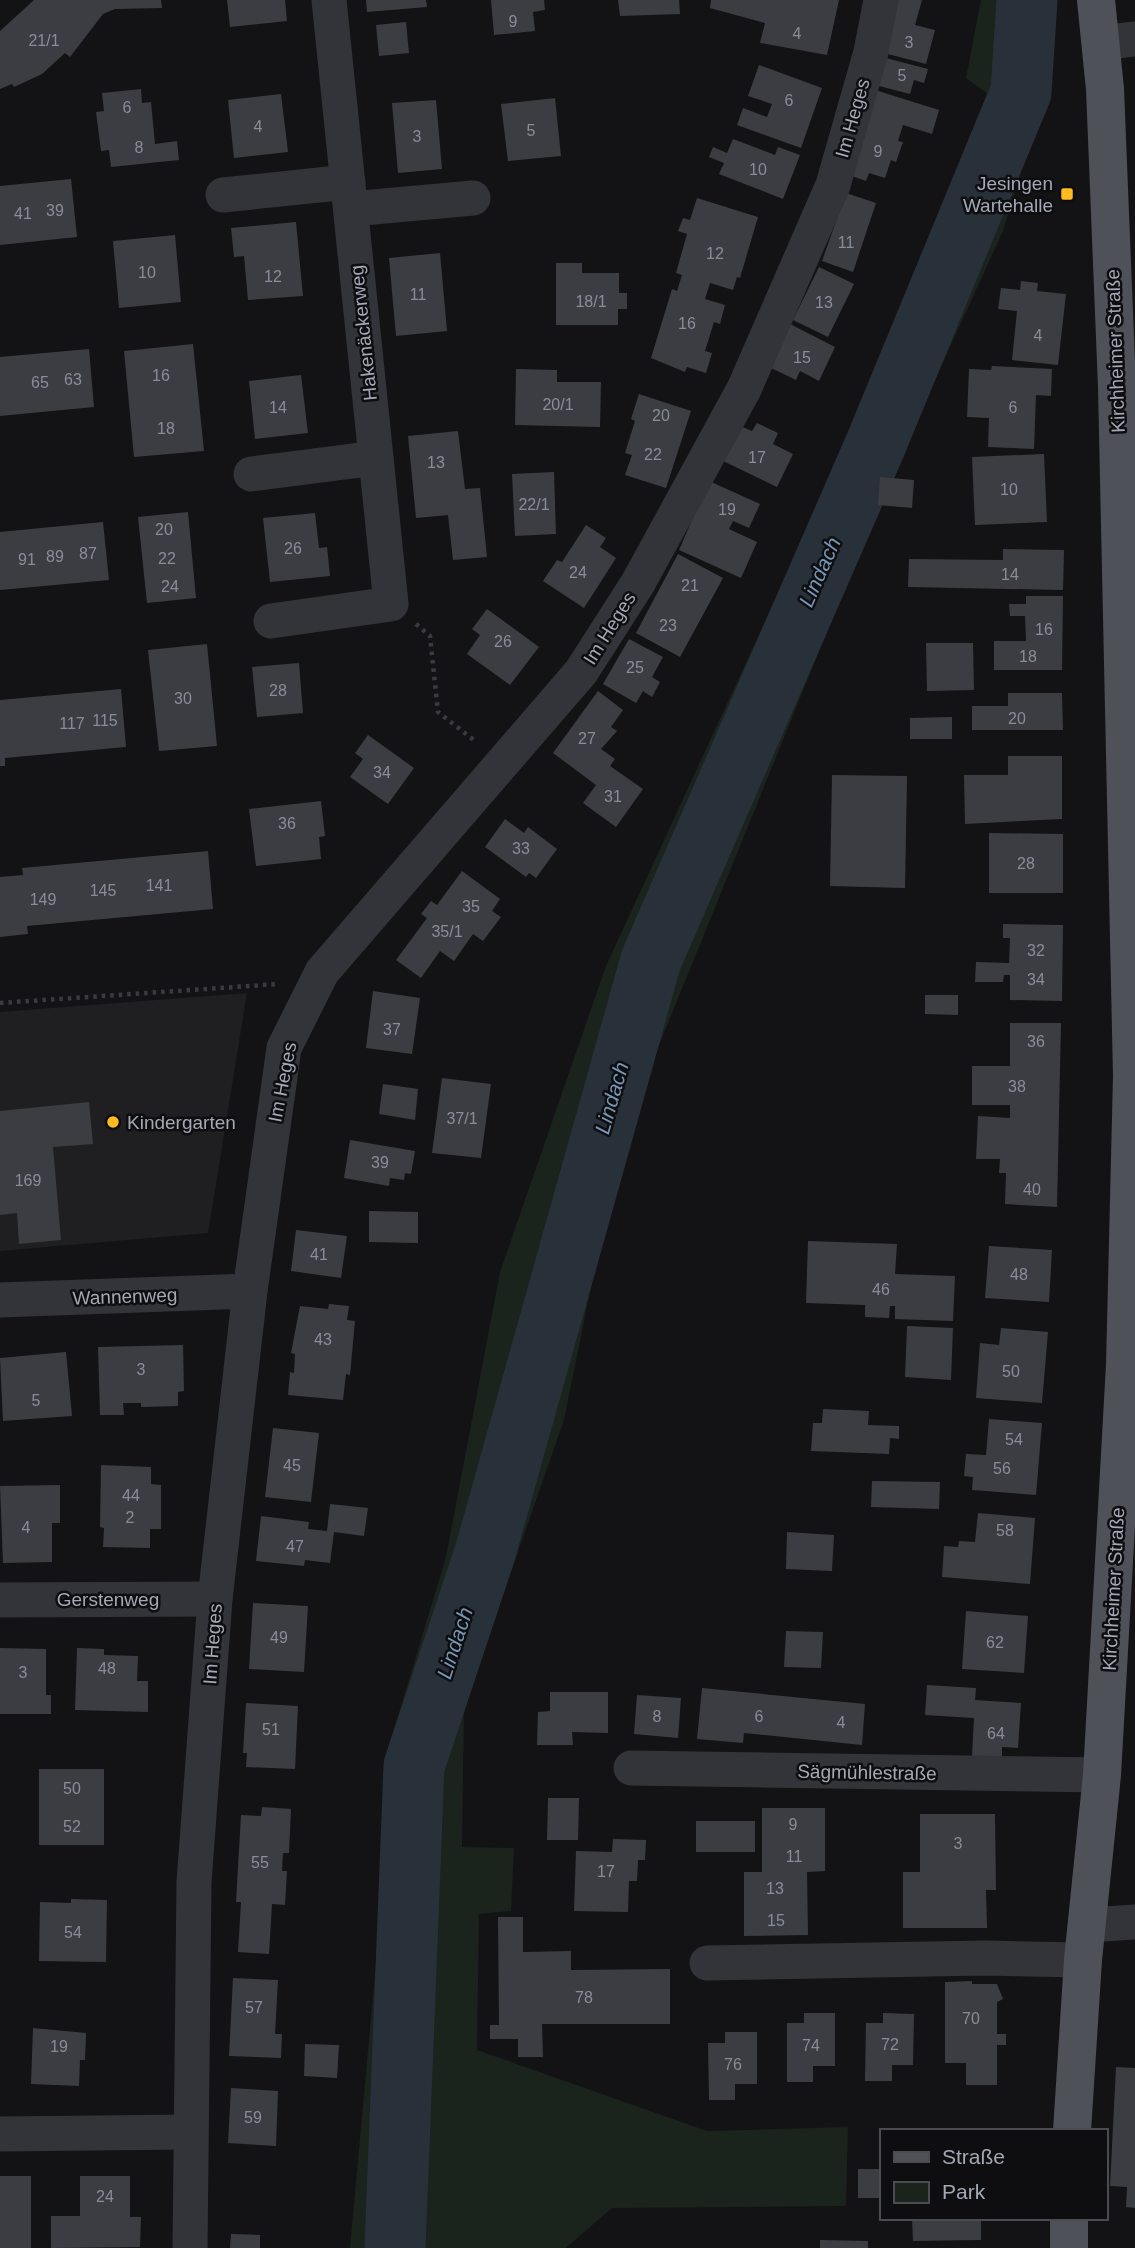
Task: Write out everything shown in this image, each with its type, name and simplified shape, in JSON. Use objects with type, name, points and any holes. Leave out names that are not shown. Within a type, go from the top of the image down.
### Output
[{"type":"main road","name":"Kirchheimer Straße","points":[[1072,2129],[1085,1943],[1102,1775],[1125,1365],[1133,1076],[1123,241],[1105,89],[1117,41],[1096,0]]},
{"type":"main road","points":[[1069,2220],[1069,2248]]},
{"type":"street","name":"Hakenäckerweg","points":[[329,0],[391,604]]},
{"type":"street","name":"Im Heges","points":[[190,2248],[189,2132],[194,1882],[215,1599],[250,1291],[284,1048],[322,972],[581,672],[638,583],[744,390],[833,185],[871,52],[881,0]]},
{"type":"street","points":[[223,195],[473,198]]},
{"type":"street","points":[[251,474],[376,458]]},
{"type":"street","points":[[271,621],[391,604]]},
{"type":"street","name":"Wannenweg","points":[[0,1300],[250,1291]]},
{"type":"street","name":"Gerstenweg","points":[[0,1600],[215,1599]]},
{"type":"street","name":"Sägmühlestraße","points":[[631,1768],[1102,1775]]},
{"type":"street","points":[[707,1963],[985,1958],[1085,1943],[1135,1922]]},
{"type":"street","points":[[0,2134],[189,2132]]},
{"type":"path","points":[[391,604],[430,636],[438,712],[502,761]]},
{"type":"path","points":[[0,1003],[274,983],[310,993]]},
{"type":"shaded area","name":"Kindergarten","points":[[247,993],[208,1233],[0,1251],[0,1012]]},
{"type":"green space","points":[[981,0],[1047,0],[1047,88],[1003,231],[935,380],[887,356],[996,100],[966,78]]},
{"type":"green space","points":[[808,528],[859,553],[621,1139],[564,1420],[464,1707],[462,1847],[514,1848],[511,1911],[479,1914],[477,2050],[707,2131],[848,2127],[846,2206],[612,2208],[566,2248],[350,2248],[378,1941],[392,1736],[446,1557],[500,1272],[606,966]]},
{"type":"building","points":[[34,0],[161,0],[162,8],[115,9],[103,14],[70,57],[65,53],[42,74],[14,87],[12,84],[0,89],[0,31]]},
{"type":"building","points":[[227,0],[285,0],[287,21],[230,27]]},
{"type":"building","points":[[366,0],[426,0],[427,7],[367,12]]},
{"type":"building","points":[[491,0],[544,0],[545,10],[533,12],[535,31],[494,35]]},
{"type":"building","points":[[618,0],[679,0],[680,14],[620,16]]},
{"type":"building","points":[[711,0],[839,0],[827,55],[760,43],[765,23],[710,8]]},
{"type":"building","points":[[898,0],[922,0],[915,25],[935,30],[926,64],[884,53]]},
{"type":"building","points":[[406,22],[409,53],[379,56],[376,25]]},
{"type":"building","points":[[882,57],[928,69],[924,83],[914,80],[910,94],[875,85]]},
{"type":"building","points":[[759,65],[822,88],[801,148],[737,125],[743,108],[767,117],[772,104],[748,96]]},
{"type":"building","points":[[141,89],[142,103],[151,102],[155,144],[177,141],[179,160],[111,167],[109,150],[101,151],[96,112],[104,111],[102,93]]},
{"type":"building","points":[[875,90],[939,110],[932,134],[903,125],[898,141],[903,142],[896,162],[891,160],[885,178],[869,173],[866,181],[849,175]]},
{"type":"building","points":[[281,94],[288,152],[234,158],[228,100]]},
{"type":"building","points":[[555,98],[561,156],[508,161],[501,104]]},
{"type":"building","points":[[436,100],[442,169],[398,173],[392,103]]},
{"type":"building","points":[[733,139],[775,155],[778,147],[800,155],[783,199],[719,174],[724,163],[709,157],[713,147],[727,153]]},
{"type":"building","points":[[71,179],[77,237],[0,245],[0,186]]},
{"type":"building","points":[[846,193],[876,203],[853,272],[822,261]]},
{"type":"building","points":[[697,198],[758,217],[740,278],[737,277],[733,290],[710,283],[705,299],[725,305],[720,324],[714,322],[705,351],[712,353],[706,373],[687,367],[685,372],[651,358],[672,289],[677,291],[682,275],[676,273],[687,234],[678,231],[683,218],[690,220]]},
{"type":"building","points":[[296,222],[303,296],[248,300],[244,256],[234,257],[231,228]]},
{"type":"building","points":[[175,235],[181,302],[119,308],[113,241]]},
{"type":"building","points":[[440,253],[447,331],[396,336],[389,258]]},
{"type":"building","points":[[556,263],[582,263],[582,273],[619,273],[619,293],[627,293],[627,309],[618,309],[618,325],[556,325]]},
{"type":"building","points":[[819,267],[854,284],[828,337],[793,320]]},
{"type":"building","points":[[1021,281],[1038,283],[1037,291],[1066,294],[1058,365],[1012,360],[1017,311],[998,309],[1001,288],[1020,290]]},
{"type":"building","points":[[790,324],[835,347],[819,381],[800,371],[796,380],[769,367]]},
{"type":"building","points":[[193,344],[204,451],[134,457],[124,351]]},
{"type":"building","points":[[89,349],[94,407],[0,416],[0,357]]},
{"type":"building","points":[[992,366],[1052,369],[1051,396],[1036,395],[1034,449],[988,447],[989,418],[967,417],[969,369],[991,370]]},
{"type":"building","points":[[516,369],[557,370],[557,382],[601,382],[600,427],[515,425]]},
{"type":"building","points":[[301,375],[308,433],[255,439],[249,381]]},
{"type":"building","points":[[639,394],[691,411],[666,488],[625,475],[632,455],[625,453],[635,421],[631,419]]},
{"type":"building","points":[[757,423],[778,433],[773,444],[793,454],[777,487],[721,460],[738,425],[752,431]]},
{"type":"building","points":[[458,431],[465,489],[480,488],[487,557],[453,560],[448,515],[416,518],[408,436]]},
{"type":"building","points":[[1044,454],[1047,522],[975,525],[972,457]]},
{"type":"building","points":[[554,472],[556,534],[515,536],[512,474]]},
{"type":"building","points":[[880,477],[914,480],[912,508],[878,505]]},
{"type":"building","points":[[709,481],[760,504],[749,528],[733,521],[729,529],[757,542],[741,578],[679,550]]},
{"type":"building","points":[[188,512],[196,598],[147,603],[138,517]]},
{"type":"building","points":[[315,513],[319,548],[327,547],[330,576],[270,582],[263,518]]},
{"type":"building","points":[[103,522],[109,580],[0,590],[0,532]]},
{"type":"building","points":[[586,525],[606,538],[600,547],[616,558],[584,608],[543,581],[557,560],[562,562]]},
{"type":"building","points":[[1003,549],[1064,550],[1063,590],[908,587],[909,559],[1003,560]]},
{"type":"building","points":[[678,554],[723,578],[680,657],[636,633]]},
{"type":"building","points":[[1026,596],[1063,596],[1062,670],[994,670],[994,641],[1026,641],[1025,616],[1010,616],[1009,604],[1026,604]]},
{"type":"building","points":[[487,609],[539,647],[510,685],[467,654],[480,635],[472,629]]},
{"type":"building","points":[[629,639],[663,657],[652,677],[660,682],[652,697],[643,691],[636,703],[603,684]]},
{"type":"building","points":[[926,643],[973,643],[974,690],[927,691]]},
{"type":"building","points":[[207,644],[217,746],[159,751],[148,650]]},
{"type":"building","points":[[299,663],[303,713],[257,717],[252,667]]},
{"type":"building","points":[[121,689],[126,747],[5,758],[5,766],[0,766],[0,700]]},
{"type":"building","points":[[598,691],[623,710],[611,727],[617,731],[601,749],[615,759],[610,766],[643,789],[616,827],[583,803],[596,785],[553,753]]},
{"type":"building","points":[[1008,693],[1062,693],[1063,730],[972,730],[972,706],[1008,706]]},
{"type":"building","points":[[952,717],[952,739],[910,739],[910,718]]},
{"type":"building","points":[[368,735],[414,768],[388,804],[350,777],[363,759],[355,753]]},
{"type":"building","points":[[1008,756],[1062,756],[1062,819],[965,824],[964,775],[1008,775]]},
{"type":"building","points":[[832,775],[907,776],[905,888],[830,886]]},
{"type":"building","points":[[321,801],[325,836],[319,837],[321,859],[256,866],[249,809]]},
{"type":"building","points":[[505,819],[524,833],[528,827],[557,849],[536,878],[529,873],[526,877],[485,847]]},
{"type":"building","points":[[989,833],[1063,834],[1063,893],[989,893]]},
{"type":"building","points":[[208,851],[213,909],[27,926],[28,934],[0,937],[0,877],[23,875],[22,868]]},
{"type":"building","points":[[462,871],[500,899],[492,911],[501,917],[483,941],[473,934],[454,961],[440,951],[421,978],[396,960],[427,918],[421,914],[431,901],[437,905]]},
{"type":"building","points":[[1003,924],[1063,925],[1062,1001],[1010,1000],[1010,975],[1004,975],[1003,982],[975,982],[976,962],[1009,963],[1010,938],[1003,938]]},
{"type":"building","points":[[373,991],[420,998],[412,1054],[366,1048]]},
{"type":"building","points":[[925,995],[958,995],[958,1015],[925,1014]]},
{"type":"building","points":[[1010,1023],[1061,1023],[1057,1207],[1005,1204],[1006,1173],[999,1173],[1000,1159],[976,1159],[978,1116],[1010,1118],[1010,1105],[972,1105],[972,1066],[1010,1066]]},
{"type":"building","points":[[442,1078],[491,1084],[481,1158],[432,1153]]},
{"type":"building","points":[[383,1084],[418,1089],[415,1120],[379,1114]]},
{"type":"building","points":[[89,1102],[93,1144],[53,1147],[61,1240],[19,1244],[17,1213],[0,1215],[0,1111]]},
{"type":"building","points":[[350,1140],[415,1151],[411,1174],[405,1173],[404,1180],[390,1178],[389,1186],[344,1178]]},
{"type":"building","points":[[369,1211],[418,1212],[418,1243],[369,1242]]},
{"type":"building","points":[[296,1230],[347,1236],[341,1278],[291,1271]]},
{"type":"building","points":[[808,1241],[897,1244],[895,1274],[955,1276],[953,1321],[895,1319],[895,1306],[890,1306],[889,1318],[865,1317],[865,1305],[806,1303]]},
{"type":"building","points":[[989,1246],[1052,1250],[1049,1302],[985,1298]]},
{"type":"building","points":[[329,1304],[349,1306],[347,1320],[355,1321],[350,1375],[346,1374],[343,1400],[288,1395],[290,1372],[294,1373],[295,1354],[291,1353],[300,1306],[328,1309]]},
{"type":"building","points":[[907,1326],[953,1328],[951,1380],[905,1377]]},
{"type":"building","points":[[1001,1328],[1048,1332],[1042,1403],[976,1398],[980,1343],[999,1345]]},
{"type":"building","points":[[183,1345],[184,1391],[178,1392],[178,1406],[141,1407],[141,1403],[123,1403],[124,1415],[100,1415],[98,1347]]},
{"type":"building","points":[[66,1352],[72,1416],[3,1421],[0,1358]]},
{"type":"building","points":[[823,1409],[869,1411],[868,1425],[899,1426],[899,1439],[890,1438],[889,1454],[811,1451],[813,1423],[822,1423]]},
{"type":"building","points":[[989,1419],[1042,1423],[1036,1495],[972,1490],[973,1477],[964,1476],[966,1454],[986,1455]]},
{"type":"building","points":[[273,1428],[319,1433],[311,1502],[265,1497]]},
{"type":"building","points":[[101,1465],[151,1467],[151,1484],[161,1485],[161,1529],[150,1529],[150,1548],[103,1547],[104,1528],[100,1527]]},
{"type":"building","points":[[872,1481],[940,1482],[939,1509],[871,1507]]},
{"type":"building","points":[[60,1485],[60,1523],[52,1523],[52,1562],[3,1563],[0,1486]]},
{"type":"building","points":[[330,1504],[368,1508],[364,1536],[334,1532],[330,1563],[305,1560],[304,1566],[256,1561],[261,1516],[309,1522],[308,1529],[327,1531]]},
{"type":"building","points":[[978,1513],[1035,1518],[1030,1584],[942,1577],[944,1546],[958,1547],[959,1541],[975,1542]]},
{"type":"building","points":[[787,1532],[834,1535],[832,1571],[786,1569]]},
{"type":"building","points":[[253,1603],[308,1606],[304,1672],[249,1669]]},
{"type":"building","points":[[966,1611],[1028,1616],[1024,1673],[962,1669]]},
{"type":"building","points":[[786,1631],[823,1632],[821,1668],[784,1667]]},
{"type":"building","points":[[0,1648],[46,1649],[46,1695],[51,1695],[51,1714],[0,1714]]},
{"type":"building","points":[[77,1648],[104,1649],[104,1655],[138,1656],[137,1681],[148,1681],[148,1712],[75,1710]]},
{"type":"building","points":[[927,1685],[976,1688],[975,1700],[1021,1703],[1018,1748],[1002,1747],[1002,1758],[972,1756],[974,1718],[925,1715]]},
{"type":"building","points":[[702,1688],[865,1704],[862,1745],[744,1733],[743,1743],[697,1739]]},
{"type":"building","points":[[550,1692],[608,1692],[608,1733],[572,1732],[573,1745],[537,1745],[538,1712],[550,1711]]},
{"type":"building","points":[[637,1695],[681,1698],[678,1738],[634,1734]]},
{"type":"building","points":[[246,1703],[298,1706],[295,1769],[246,1767],[247,1753],[243,1753]]},
{"type":"building","points":[[39,1769],[104,1769],[104,1845],[39,1845]]},
{"type":"building","points":[[548,1798],[579,1798],[578,1840],[547,1840]]},
{"type":"building","points":[[262,1807],[291,1809],[289,1853],[283,1853],[282,1871],[287,1871],[285,1905],[272,1904],[269,1954],[238,1952],[241,1902],[236,1902],[241,1815],[261,1816]]},
{"type":"building","points":[[762,1808],[825,1808],[825,1871],[807,1872],[808,1935],[744,1936],[744,1872],[762,1872]]},
{"type":"building","points":[[920,1814],[995,1814],[996,1890],[986,1890],[987,1928],[903,1928],[903,1872],[920,1872]]},
{"type":"building","points":[[696,1821],[755,1821],[755,1852],[696,1852]]},
{"type":"building","points":[[613,1839],[646,1840],[645,1860],[638,1860],[637,1881],[629,1881],[628,1912],[574,1911],[576,1851],[612,1852]]},
{"type":"building","points":[[71,1899],[107,1900],[106,1962],[39,1961],[40,1902],[71,1903]]},
{"type":"building","points":[[498,1917],[523,1917],[523,1952],[571,1951],[571,1970],[670,1969],[670,2024],[542,2024],[543,2057],[518,2057],[518,2039],[490,2039],[490,2025],[499,2025]]},
{"type":"building","points":[[233,1978],[278,1980],[275,2034],[282,2034],[281,2058],[229,2056]]},
{"type":"building","points":[[972,1981],[972,1984],[997,1984],[1003,1999],[997,2002],[997,2034],[1006,2034],[1006,2045],[997,2045],[997,2085],[966,2085],[966,2063],[945,2063],[945,1982]]},
{"type":"building","points":[[804,2013],[835,2013],[835,2066],[813,2066],[813,2082],[787,2082],[787,2023],[804,2023]]},
{"type":"building","points":[[883,2013],[914,2014],[913,2065],[892,2065],[892,2081],[865,2081],[866,2023],[883,2023]]},
{"type":"building","points":[[33,2028],[86,2033],[85,2060],[80,2060],[79,2086],[31,2084]]},
{"type":"building","points":[[725,2032],[757,2032],[757,2084],[735,2084],[735,2100],[709,2100],[708,2043],[725,2043]]},
{"type":"building","points":[[305,2044],[339,2045],[337,2078],[304,2076]]},
{"type":"building","points":[[1116,2067],[1135,2068],[1135,2208],[1126,2207],[1127,2187],[1110,2186]]},
{"type":"building","points":[[231,2088],[278,2091],[276,2146],[228,2143]]},
{"type":"building","points":[[858,2169],[880,2169],[880,2198],[858,2198]]},
{"type":"building","points":[[0,2176],[31,2176],[31,2248],[0,2248]]},
{"type":"building","points":[[80,2176],[130,2176],[130,2217],[141,2217],[140,2247],[51,2248],[51,2216],[80,2216]]},
{"type":"building","points":[[912,2220],[981,2220],[981,2240],[913,2241]]},
{"type":"building","points":[[231,2234],[260,2235],[260,2248],[230,2248]]},
{"type":"building","points":[[820,2240],[868,2241],[868,2248],[820,2248]]},
{"type":"waterway","name":"Lindach","points":[[395,2248],[414,1766],[485,1553],[651,960],[875,446],[1021,92],[1027,0]]},
{"type":"place","name":"Jesingen Wartehalle","points":[[1067,194]]},
{"type":"place","name":"Kindergarten","points":[[113,1122]]}]
